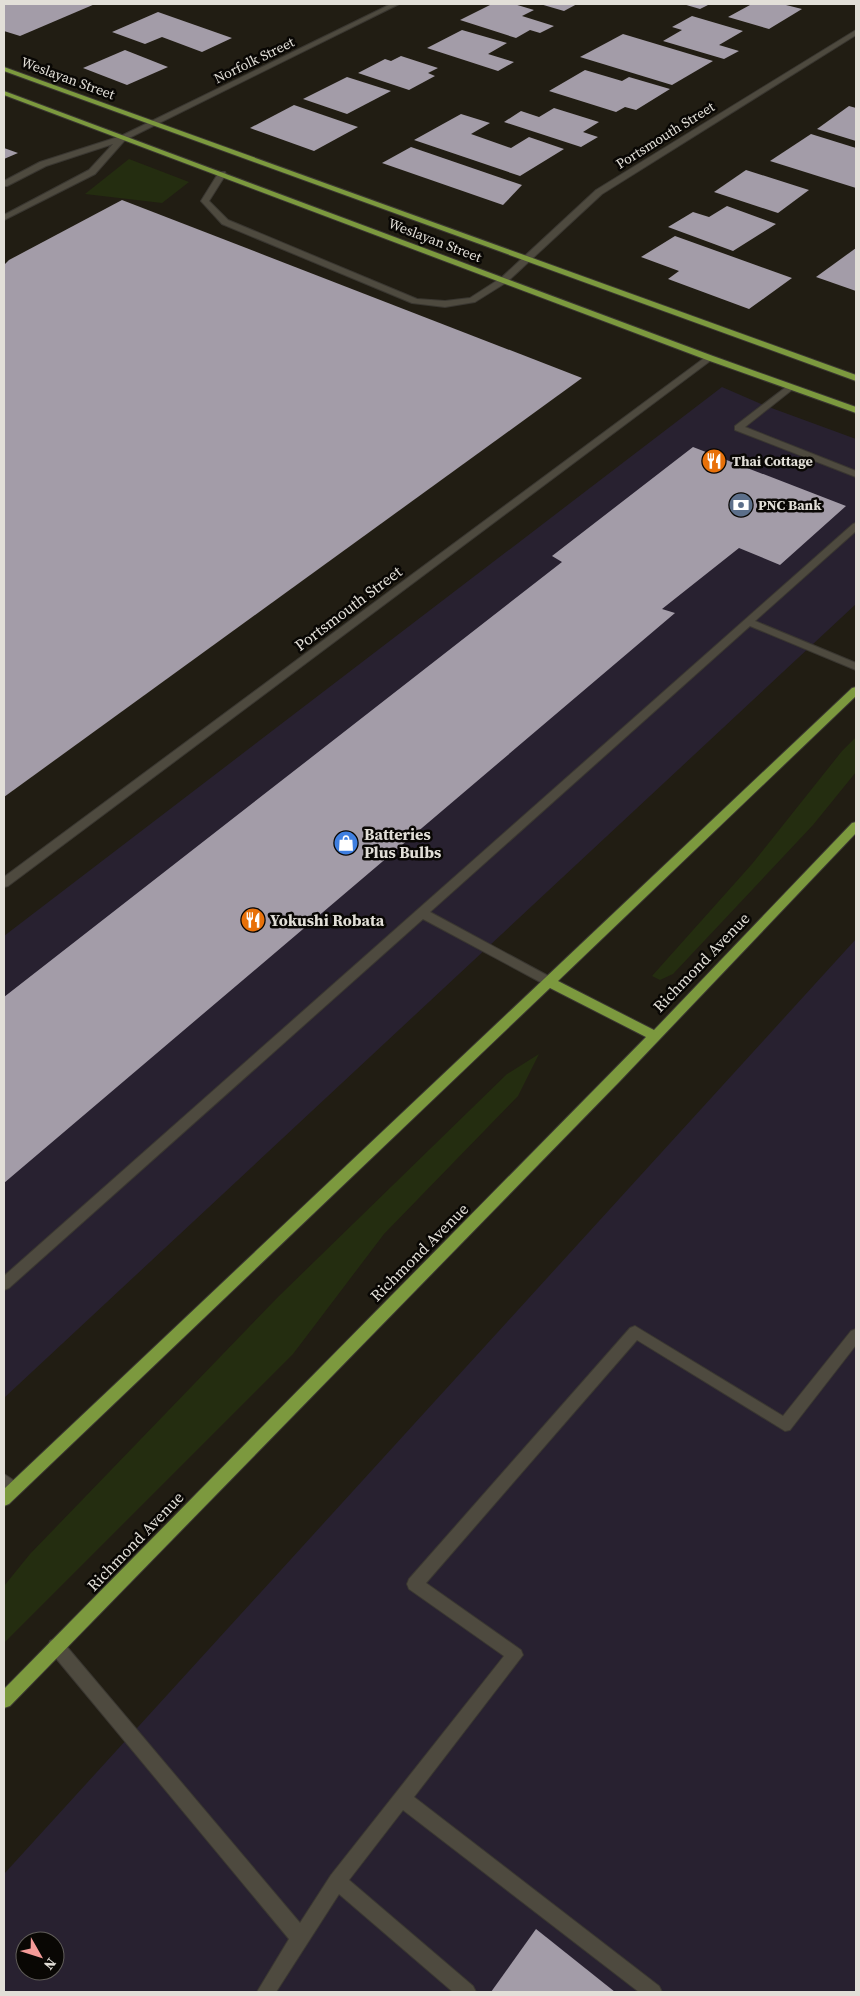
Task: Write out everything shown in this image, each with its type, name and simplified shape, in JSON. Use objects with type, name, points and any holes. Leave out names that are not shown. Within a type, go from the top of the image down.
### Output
[{"type":"main road","name":"Weslayan Street","points":[[4,69],[856,378]]},
{"type":"main road","name":"Weslayan Street","points":[[4,93],[710,358],[856,410]]},
{"type":"main road","points":[[7,1489],[856,690]]},
{"type":"main road","name":"Richmond Avenue","points":[[4,1700],[655,1036],[856,826]]},
{"type":"main road","points":[[548,981],[655,1036]]},
{"type":"street","name":"Norfolk Street","points":[[4,184],[43,164],[124,138],[396,4]]},
{"type":"street","name":"Portsmouth Street","points":[[222,174],[205,201],[225,222],[415,301],[445,304],[472,300],[504,280],[599,192],[856,32]]},
{"type":"street","name":"Norfolk Street","points":[[4,218],[92,172],[124,138]]},
{"type":"street","name":"Portsmouth Street","points":[[4,883],[710,358]]},
{"type":"street","points":[[790,387],[738,428],[856,474]]},
{"type":"street","points":[[4,1284],[856,526]]},
{"type":"street","points":[[749,622],[856,666]]},
{"type":"street","points":[[422,913],[548,981]]},
{"type":"street","points":[[266,1992],[337,1881],[515,1655],[415,1584],[635,1332],[785,1425],[856,1334]]},
{"type":"street","points":[[56,1646],[301,1939]]},
{"type":"street","points":[[402,1798],[653,1992]]},
{"type":"street","points":[[337,1881],[467,1992]]},
{"type":"shaded area","points":[[722,387],[766,406],[856,439],[856,604],[4,1398],[4,936]]},
{"type":"shaded area","points":[[856,939],[856,1992],[4,1992],[4,1874]]},
{"type":"green space","points":[[129,159],[189,182],[162,203],[85,194]]},
{"type":"green space","points":[[856,737],[856,772],[813,825],[673,974],[660,980],[652,976],[752,864],[842,751]]},
{"type":"green space","points":[[539,1054],[518,1096],[384,1234],[293,1354],[4,1643],[4,1586],[30,1554],[278,1297],[507,1074]]},
{"type":"building","points":[[4,4],[95,4],[20,36],[4,31]]},
{"type":"building","points":[[492,4],[514,4],[534,10],[522,16],[554,26],[540,33],[530,30],[516,38],[460,20]]},
{"type":"building","points":[[540,4],[577,4],[564,11]]},
{"type":"building","points":[[683,4],[710,4],[700,9]]},
{"type":"building","points":[[748,4],[782,4],[802,9],[769,29],[728,17],[750,5]]},
{"type":"building","points":[[158,12],[232,38],[202,52],[162,37],[145,44],[112,32]]},
{"type":"building","points":[[692,16],[743,31],[719,45],[739,51],[724,59],[663,41],[682,30],[672,27]]},
{"type":"building","points":[[462,30],[507,43],[488,54],[514,62],[498,71],[427,48]]},
{"type":"building","points":[[623,34],[713,61],[672,85],[580,57]]},
{"type":"building","points":[[125,50],[168,67],[127,85],[83,68]]},
{"type":"building","points":[[401,56],[438,68],[428,73],[435,76],[409,90],[358,73],[385,59],[391,61]]},
{"type":"building","points":[[585,70],[622,81],[629,77],[670,89],[636,110],[625,107],[616,112],[549,91]]},
{"type":"building","points":[[347,77],[391,91],[347,114],[303,99]]},
{"type":"building","points":[[294,105],[358,127],[314,151],[250,128]]},
{"type":"building","points":[[849,106],[856,108],[856,141],[817,129]]},
{"type":"building","points":[[554,108],[599,122],[583,132],[598,137],[581,147],[504,122],[521,111],[539,117]]},
{"type":"building","points":[[461,114],[490,123],[471,134],[511,148],[529,137],[564,149],[520,176],[414,140]]},
{"type":"building","points":[[811,134],[856,148],[856,188],[770,161]]},
{"type":"building","points":[[411,147],[522,185],[503,205],[382,163]]},
{"type":"building","points":[[4,148],[18,153],[4,159]]},
{"type":"building","points":[[746,170],[809,190],[778,213],[714,192]]},
{"type":"building","points":[[122,200],[582,378],[4,797],[4,265],[9,260]]},
{"type":"building","points":[[727,206],[776,224],[733,251],[668,227],[693,212],[709,217]]},
{"type":"building","points":[[675,236],[792,278],[749,309],[668,279],[679,271],[641,257]]},
{"type":"building","points":[[856,248],[856,291],[816,277]]},
{"type":"building","points":[[693,447],[846,506],[780,565],[739,548],[662,609],[675,613],[4,1183],[4,997],[562,562],[552,556]]},
{"type":"building","points":[[536,1929],[615,1992],[491,1992]]},
{"type":"place","name":"Thai Cottage","points":[[714,461]]},
{"type":"place","name":"PNC Bank","points":[[741,505]]},
{"type":"place","name":"Batteries Plus Bulbs","points":[[346,843]]},
{"type":"place","name":"Yokushi Robata","points":[[253,920]]}]
